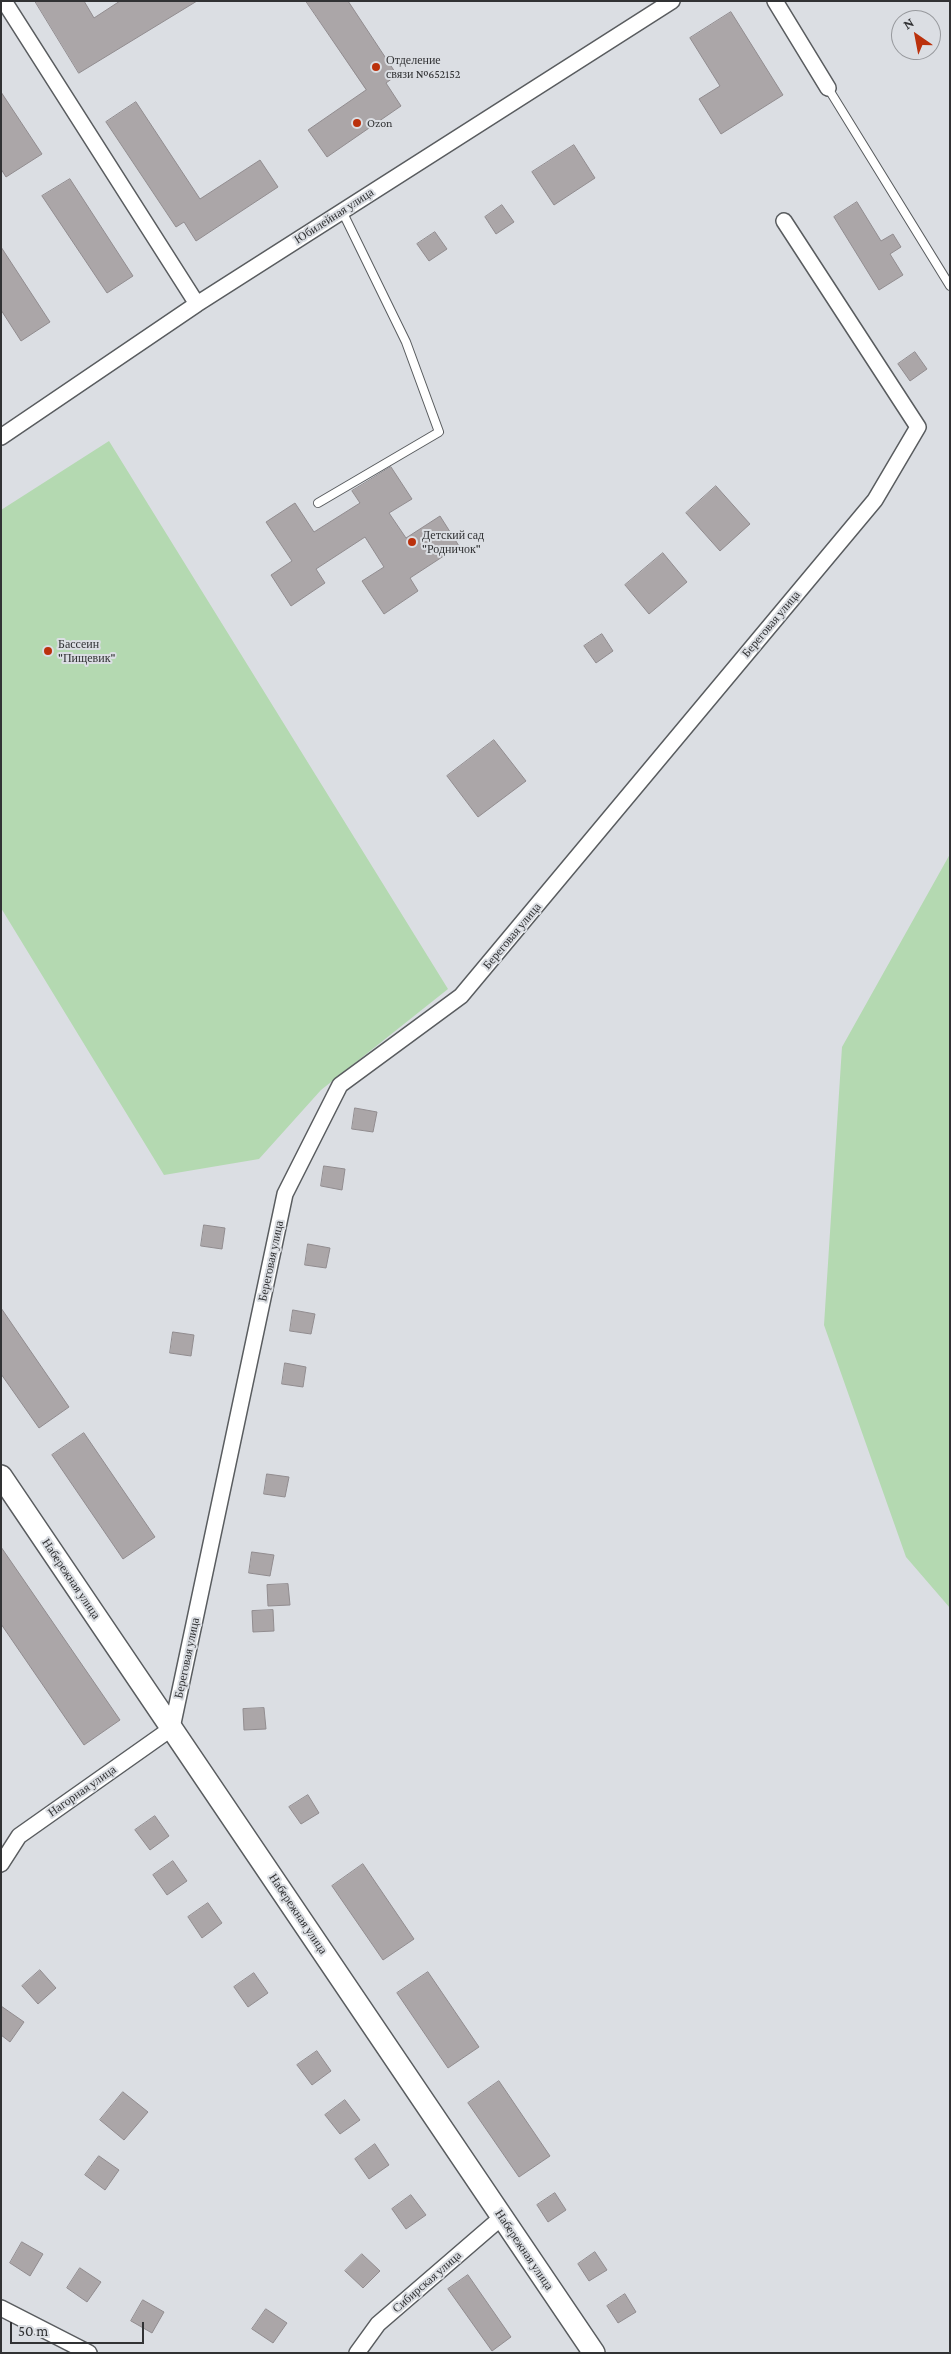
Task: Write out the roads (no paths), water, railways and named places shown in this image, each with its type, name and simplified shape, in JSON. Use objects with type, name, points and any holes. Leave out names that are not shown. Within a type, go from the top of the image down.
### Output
[{"type":"street","points":[[4,1],[196,304]]},
{"type":"street","name":"Юбилейная улица","points":[[1,437],[196,304],[672,1]]},
{"type":"street","points":[[775,1],[828,88]]},
{"type":"street","name":"Береговая улица","points":[[172,1728],[285,1194],[340,1085],[461,996],[875,500],[918,427],[784,221]]},
{"type":"street","name":"Набережная улица","points":[[4,1488],[172,1728],[594,2353]]},
{"type":"street","name":"Нагорная улица","points":[[1,1864],[19,1836],[172,1728]]},
{"type":"street","name":"Сибирская улица","points":[[357,2353],[378,2324],[502,2217]]},
{"type":"street","points":[[1,2308],[89,2353]]},
{"type":"lane","points":[[828,88],[950,286]]},
{"type":"lane","points":[[318,504],[439,432],[406,342],[342,211]]},
{"type":"place","name":"Отделение связи №652152","points":[[376,67]]},
{"type":"place","name":"Ozon","points":[[357,123]]},
{"type":"place","name":"Детский сад \"Родничок\"","points":[[412,542]]},
{"type":"place","name":"Бассеин \"Пищевик\"","points":[[48,651]]}]
